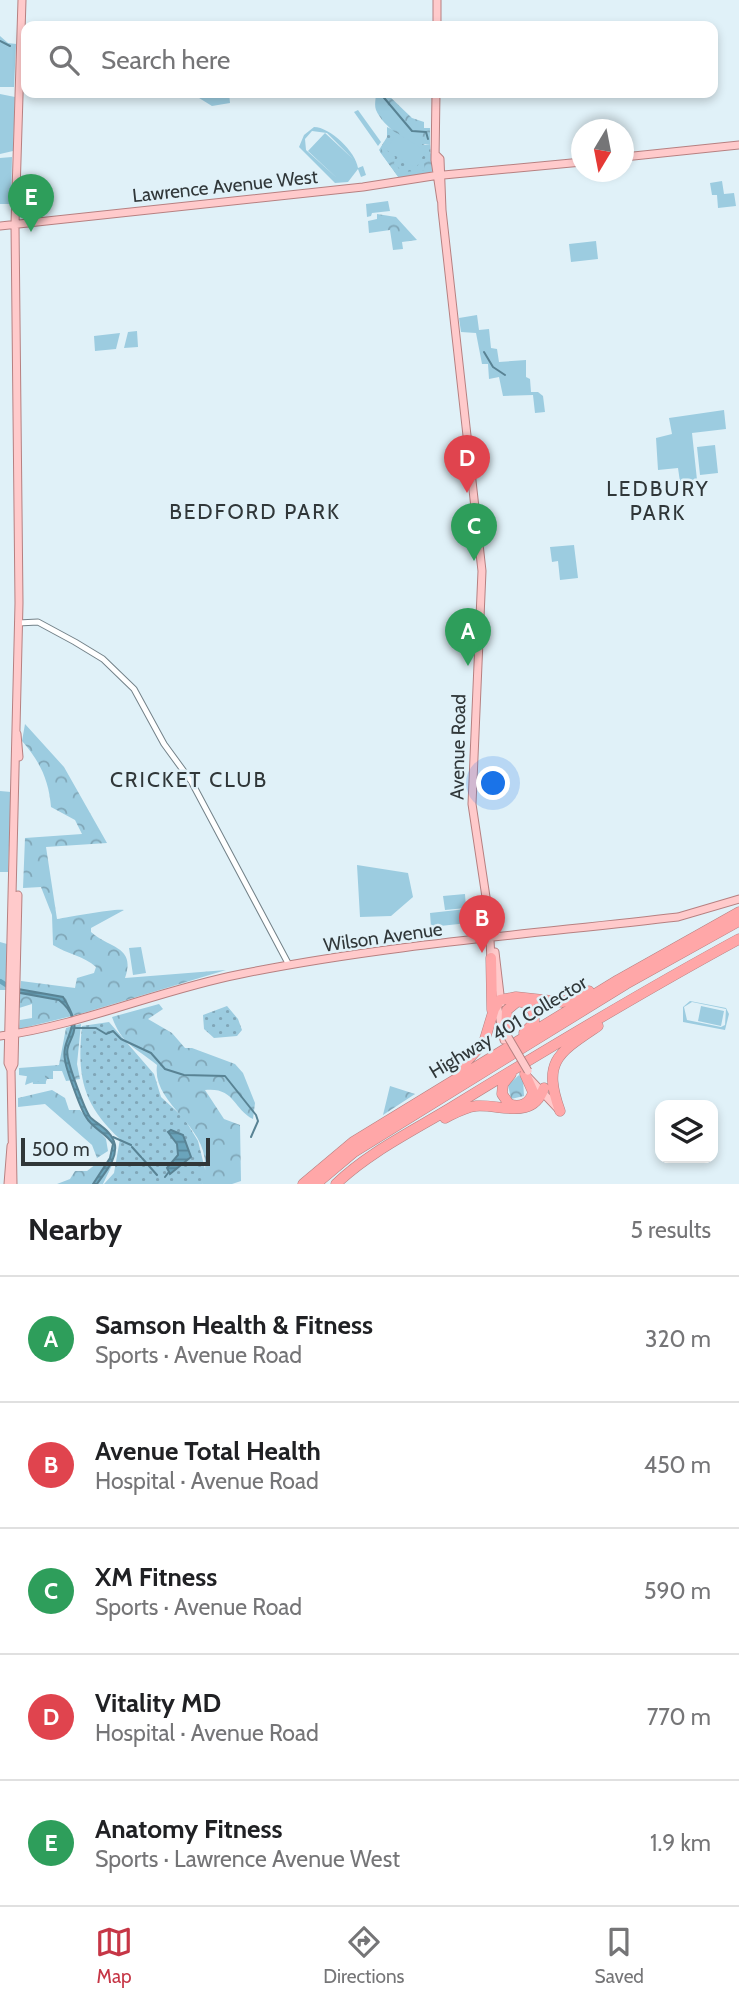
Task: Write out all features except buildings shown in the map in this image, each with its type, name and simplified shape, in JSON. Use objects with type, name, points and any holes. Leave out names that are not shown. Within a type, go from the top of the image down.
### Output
[{"type":"highway","name":"Highway 401 Collector","points":[[303,1184],[339,1151],[420,1101],[506,1039],[739,912]]},
{"type":"highway","points":[[316,1184],[354,1152],[626,984],[739,921]]},
{"type":"highway","points":[[324,1184],[377,1144],[630,989],[739,928]]},
{"type":"highway","name":"Highway 401 Collector","points":[[336,1184],[358,1166],[415,1130],[526,1069],[662,981],[739,939]]},
{"type":"highway","points":[[491,958],[492,1017]]},
{"type":"highway","points":[[420,1101],[467,1064],[484,1042],[499,1001],[516,997],[562,1002],[616,981]]},
{"type":"highway","points":[[560,1111],[551,1081],[554,1063],[560,1054],[662,981]]},
{"type":"highway","points":[[415,1130],[476,1106],[525,1108],[536,1102],[543,1091]]},
{"type":"main road","points":[[21,21],[22,0]]},
{"type":"main road","points":[[437,0],[437,21]]},
{"type":"main road","points":[[10,1184],[11,1070],[14,1064],[8,1037],[13,975],[18,623],[15,224],[21,32]]},
{"type":"main road","name":"Avenue Road","points":[[436,98],[436,155],[482,571],[472,804],[499,1001]]},
{"type":"main road","points":[[634,157],[739,145]]},
{"type":"main road","name":"Lawrence Avenue West","points":[[0,225],[571,163]]},
{"type":"main road","name":"Wilson Avenue","points":[[8,1037],[199,984],[289,965],[678,917],[739,899]]},
{"type":"main road","name":"Avenue Road","points":[[491,939],[491,958],[506,1039],[560,1111]]},
{"type":"street","points":[[18,623],[36,621],[45,625],[93,652],[120,674],[143,707],[165,750],[189,783],[289,965]]},
{"type":"green space","points":[[0,36],[8,43],[16,44],[14,87],[0,87]]},
{"type":"green space","points":[[0,94],[15,97],[13,151],[0,154]]},
{"type":"green space","points":[[199,98],[230,98],[230,103],[212,106]]},
{"type":"green space","points":[[376,98],[391,98],[412,118],[424,122],[424,128],[430,128],[430,144],[415,142],[399,135],[380,117]]},
{"type":"green space","points":[[358,110],[381,142],[378,146],[354,112]]},
{"type":"green space","points":[[314,127],[327,131],[353,155],[358,168],[363,166],[366,175],[361,177],[358,169],[348,182],[335,183],[299,147],[304,135]],"holes":[[[312,131],[327,133],[353,159],[325,133],[308,151],[338,179],[306,150],[305,139]]]},
{"type":"green space","points":[[387,127],[425,145],[430,144],[432,172],[399,178],[379,150],[387,137]]},
{"type":"green space","points":[[397,133],[426,151],[416,168],[386,150]]},
{"type":"green space","points":[[384,142],[386,150],[395,157],[394,164],[404,172],[425,170],[424,163],[431,153],[432,172],[399,178],[380,152]]},
{"type":"green space","points":[[12,157],[11,204],[0,204],[0,158]]},
{"type":"green space","points":[[722,181],[724,194],[734,193],[736,206],[718,208],[717,195],[712,195],[710,183]]},
{"type":"green space","points":[[388,201],[390,211],[372,213],[367,217],[366,204]]},
{"type":"green space","points":[[377,214],[396,217],[417,240],[402,242],[403,249],[393,250],[390,230],[369,233],[368,221],[377,219]]},
{"type":"green space","points":[[596,241],[598,259],[571,262],[569,244]]},
{"type":"green space","points":[[477,315],[479,330],[489,329],[491,348],[497,349],[499,362],[526,360],[526,377],[530,379],[531,392],[538,392],[543,396],[545,412],[535,413],[533,395],[503,396],[499,377],[489,379],[488,364],[482,364],[476,333],[461,332],[459,318]]},
{"type":"green space","points":[[137,331],[138,347],[124,348],[128,332]]},
{"type":"green space","points":[[120,333],[116,349],[95,351],[94,336]]},
{"type":"green space","name":"LEDBURY PARK","points":[[724,410],[726,429],[692,433],[697,480],[680,482],[678,468],[658,470],[656,438],[672,434],[669,418]]},
{"type":"green space","points":[[715,445],[718,473],[700,475],[697,447]]},
{"type":"green space","points":[[574,545],[578,578],[560,580],[558,561],[552,562],[550,547]]},
{"type":"green space","points":[[25,724],[64,767],[107,843],[46,847],[57,919],[124,910],[91,928],[91,932],[124,954],[127,960],[125,978],[226,970],[80,1014],[19,1029],[20,1020],[32,1018],[32,1004],[19,1008],[21,981],[75,988],[77,978],[94,973],[96,967],[53,945],[52,915],[41,887],[23,888],[25,838],[82,834],[75,820],[51,807],[43,772],[22,741]]},
{"type":"green space","points":[[0,791],[11,792],[8,872],[0,872]]},
{"type":"green space","points":[[357,865],[408,873],[413,897],[391,916],[360,917]]},
{"type":"green space","points":[[465,894],[466,908],[445,910],[443,896]]},
{"type":"green space","points":[[466,909],[468,923],[431,927],[430,913]]},
{"type":"green space","points":[[0,942],[7,944],[6,990],[0,990]]},
{"type":"green space","points":[[141,947],[146,973],[133,975],[129,948]]},
{"type":"green space","points":[[690,1001],[726,1008],[729,1014],[725,1030],[683,1022],[683,1007]],"holes":[[[692,1002],[726,1009],[725,1025],[721,1027],[687,1020],[684,1007]]]},
{"type":"green space","points":[[159,1004],[163,1009],[148,1019],[172,1033],[185,1048],[192,1048],[235,1064],[243,1073],[255,1103],[253,1119],[228,1095],[215,1090],[205,1090],[224,1119],[240,1125],[241,1181],[232,1184],[202,1184],[205,1165],[202,1148],[195,1133],[164,1094],[158,1080],[157,1065],[125,1040],[112,1017]]},
{"type":"green space","points":[[227,1006],[238,1019],[242,1030],[237,1036],[214,1038],[204,1029],[203,1015]]},
{"type":"green space","points":[[701,1006],[724,1011],[721,1026],[698,1021]]},
{"type":"green space","points":[[109,1022],[154,1074],[161,1097],[184,1118],[198,1141],[207,1177],[202,1184],[104,1184],[114,1173],[120,1139],[97,1114],[90,1101],[80,1060],[82,1026]]},
{"type":"green space","points":[[81,1024],[77,1064],[80,1079],[66,1081],[62,1071],[53,1071],[53,1079],[47,1079],[45,1084],[33,1084],[32,1077],[19,1075],[19,1068],[59,1065],[66,1028]]},
{"type":"green space","points":[[44,1069],[46,1084],[36,1081],[25,1085],[27,1076],[24,1071]]},
{"type":"green space","points":[[519,1075],[523,1079],[524,1096],[511,1099],[508,1085]]},
{"type":"green space","points":[[390,1086],[415,1094],[383,1115]]},
{"type":"green space","points":[[52,1090],[65,1098],[69,1110],[80,1110],[106,1139],[108,1151],[97,1158],[92,1145],[45,1104],[18,1107],[18,1098]]},
{"type":"green space","points":[[96,1164],[112,1165],[103,1184],[57,1184],[70,1179],[75,1171],[87,1171]]},
{"type":"shaded area","points":[[18,989],[63,997],[71,1011],[74,1029],[67,1053],[73,1074],[89,1115],[108,1132],[115,1145],[112,1161],[97,1184],[93,1184],[110,1158],[113,1144],[86,1117],[68,1072],[64,1051],[71,1030],[71,1016],[59,1000],[15,992]]},
{"type":"shaded area","points":[[171,1130],[183,1135],[191,1157],[170,1174],[167,1168],[178,1155],[177,1144],[168,1132]]},
{"type":"waterway","points":[[0,41],[10,46]]},
{"type":"waterway","points":[[384,98],[412,131],[426,132],[428,139]]},
{"type":"waterway","points":[[484,352],[493,367],[505,375]]},
{"type":"waterway","points":[[0,981],[11,988]]},
{"type":"waterway","points":[[75,1028],[96,1028],[106,1034],[113,1031],[121,1039],[151,1053],[165,1069],[184,1075],[225,1076],[256,1115],[258,1121],[251,1137]]},
{"type":"waterway","points":[[113,1137],[131,1145]]},
{"type":"waterway","points":[[132,1147],[141,1157]]},
{"type":"waterway","points":[[142,1158],[157,1175]]},
{"type":"waterway","points":[[165,1177],[168,1173]]},
{"type":"place","name":"Anatomy Fitness","points":[[31,232]]},
{"type":"place","name":"Vitality MD","points":[[467,493]]},
{"type":"place","name":"XM Fitness","points":[[474,561]]},
{"type":"place","name":"Samson Health & Fitness","points":[[468,666]]},
{"type":"place","name":"Avenue Total Health","points":[[482,953]]},
{"type":"district","name":"LEDBURY PARK","points":[[658,500]]},
{"type":"district","name":"BEDFORD PARK","points":[[255,511]]},
{"type":"district","name":"CRICKET CLUB","points":[[189,779]]}]
